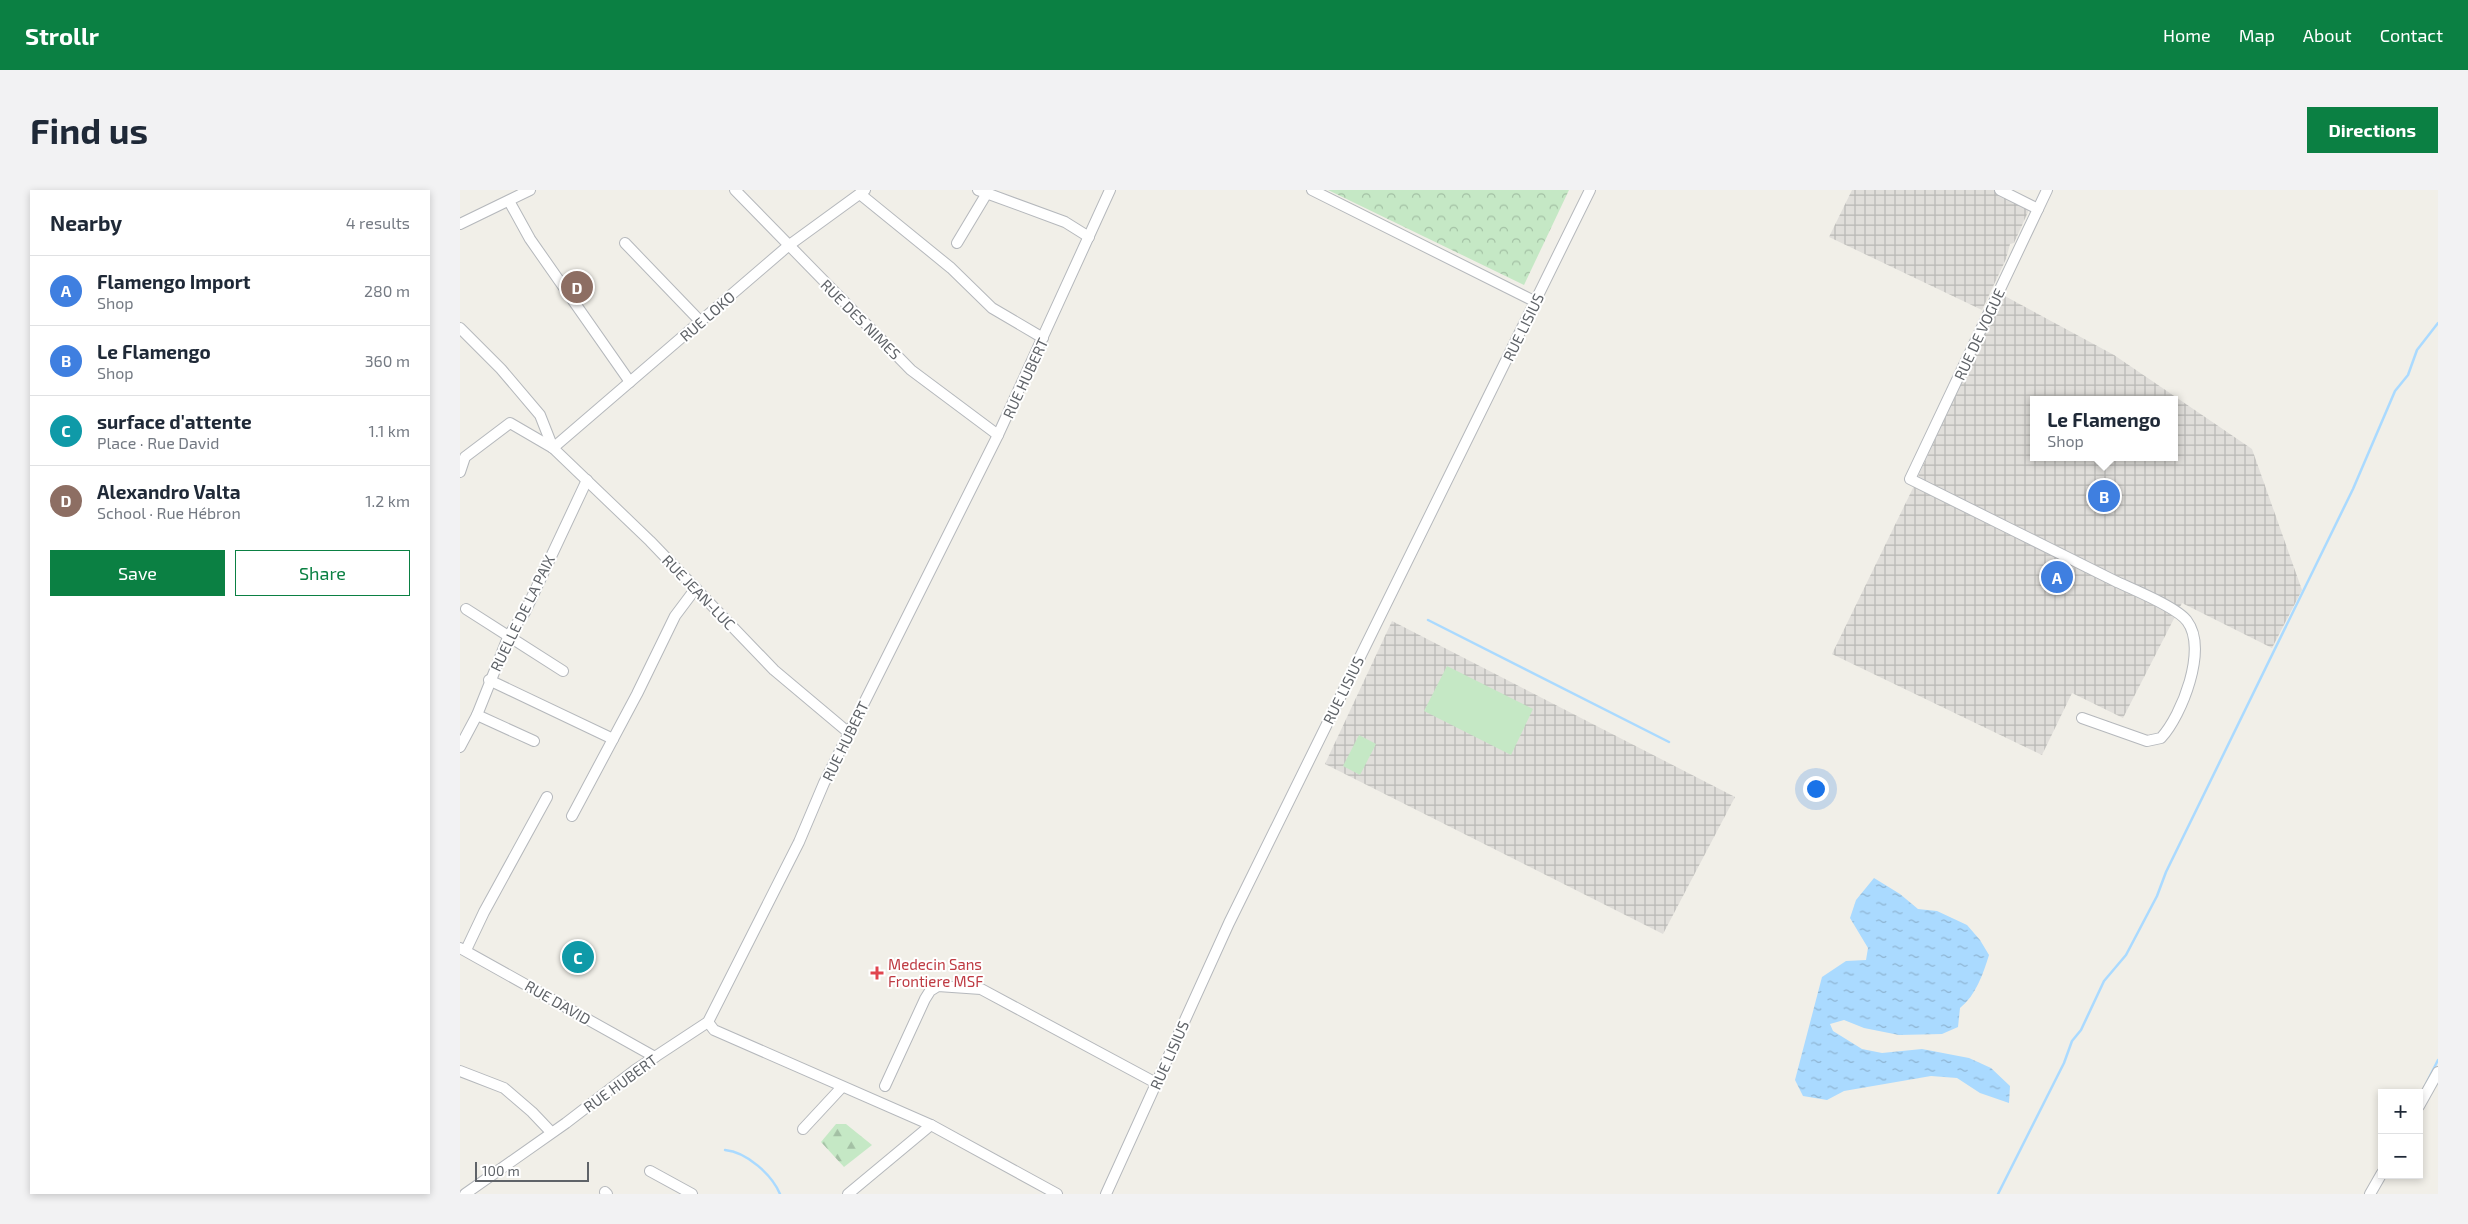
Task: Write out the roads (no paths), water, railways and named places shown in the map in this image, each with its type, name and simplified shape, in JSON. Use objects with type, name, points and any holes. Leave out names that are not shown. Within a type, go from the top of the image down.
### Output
[{"type":"street","points":[[460,224],[530,190]]},
{"type":"street","name":"RUE DES NIMES","points":[[735,190],[911,370],[998,435]]},
{"type":"street","name":"RUE HUBERT","points":[[465,1194],[655,1057],[708,1022],[799,842],[849,733],[998,435],[1110,190]]},
{"type":"street","points":[[1312,190],[1536,302]]},
{"type":"street","name":"RUE LISIUS","points":[[1106,1194],[1229,923],[1590,190]]},
{"type":"street","points":[[2000,190],[2038,209]]},
{"type":"street","name":"RUE DE VOGUE","points":[[2047,190],[1910,479],[2149,598],[2181,615],[2188,622],[2193,632],[2196,649],[2190,680],[2179,711],[2161,738],[2147,741],[2082,718]]},
{"type":"street","points":[[863,192],[951,268],[992,308],[1043,338]]},
{"type":"street","name":"RUE LOKO","points":[[552,448],[788,246],[863,192]]},
{"type":"street","points":[[956,243],[982,192],[1065,222],[1089,237]]},
{"type":"street","points":[[509,201],[530,240],[630,382]]},
{"type":"street","points":[[625,243],[700,321]]},
{"type":"street","points":[[460,328],[501,369],[540,415],[552,448]]},
{"type":"street","name":"RUE JEAN-LUC","points":[[460,472],[465,457],[510,423],[552,448],[696,588],[774,670],[849,733]]},
{"type":"street","name":"RUELLE DE LA PAIX","points":[[460,747],[478,715],[509,635],[524,612],[587,480]]},
{"type":"street","points":[[572,816],[675,616],[696,588]]},
{"type":"street","points":[[466,609],[563,671]]},
{"type":"street","points":[[490,680],[613,739]]},
{"type":"street","points":[[478,715],[534,741]]},
{"type":"street","points":[[463,949],[547,797]]},
{"type":"street","name":"RUE DAVID","points":[[463,949],[655,1057]]},
{"type":"street","points":[[885,1086],[925,999],[934,988],[943,986],[981,989],[1156,1083]]},
{"type":"street","points":[[708,1022],[714,1030],[931,1125],[1057,1194]]},
{"type":"street","points":[[460,1071],[504,1088],[532,1112],[551,1132]]},
{"type":"street","points":[[2423,1099],[2438,1072]]},
{"type":"street","points":[[803,1129],[842,1087]]},
{"type":"street","points":[[848,1194],[931,1125]]},
{"type":"street","points":[[650,1171],[692,1194]]},
{"type":"street","points":[[2370,1194],[2379,1179]]},
{"type":"water","points":[[1874,878],[1900,894],[1918,909],[1937,911],[1967,925],[1980,940],[1989,955],[1975,991],[1960,1008],[1958,1027],[1942,1034],[1899,1035],[1864,1028],[1844,1020],[1830,1024],[1833,1031],[1862,1049],[1882,1053],[1922,1049],[1969,1058],[1991,1068],[2010,1086],[2009,1103],[1980,1093],[1957,1078],[1931,1076],[1844,1091],[1827,1100],[1803,1096],[1795,1080],[1822,977],[1846,961],[1866,960],[1868,948],[1850,918],[1856,900]]},
{"type":"waterway","points":[[1998,1194],[2064,1063],[2072,1041],[2081,1030],[2104,981],[2126,955],[2157,896],[2166,872],[2353,489],[2395,391],[2408,375],[2417,350],[2438,323]]},
{"type":"waterway","points":[[1428,620],[1669,742]]},
{"type":"waterway","points":[[2425,1086],[2438,1060]]},
{"type":"waterway","points":[[725,1150],[742,1155],[758,1166],[771,1179],[780,1194]]},
{"type":"place","name":"Alexandro Valta","points":[[577,287]]},
{"type":"place","name":"Le Flamengo","points":[[2104,496]]},
{"type":"place","name":"Flamengo Import","points":[[2057,577]]},
{"type":"place","name":"surface d'attente","points":[[578,957]]},
{"type":"place","name":"Medecin Sans Frontiere MSF","points":[[877,973]]}]
